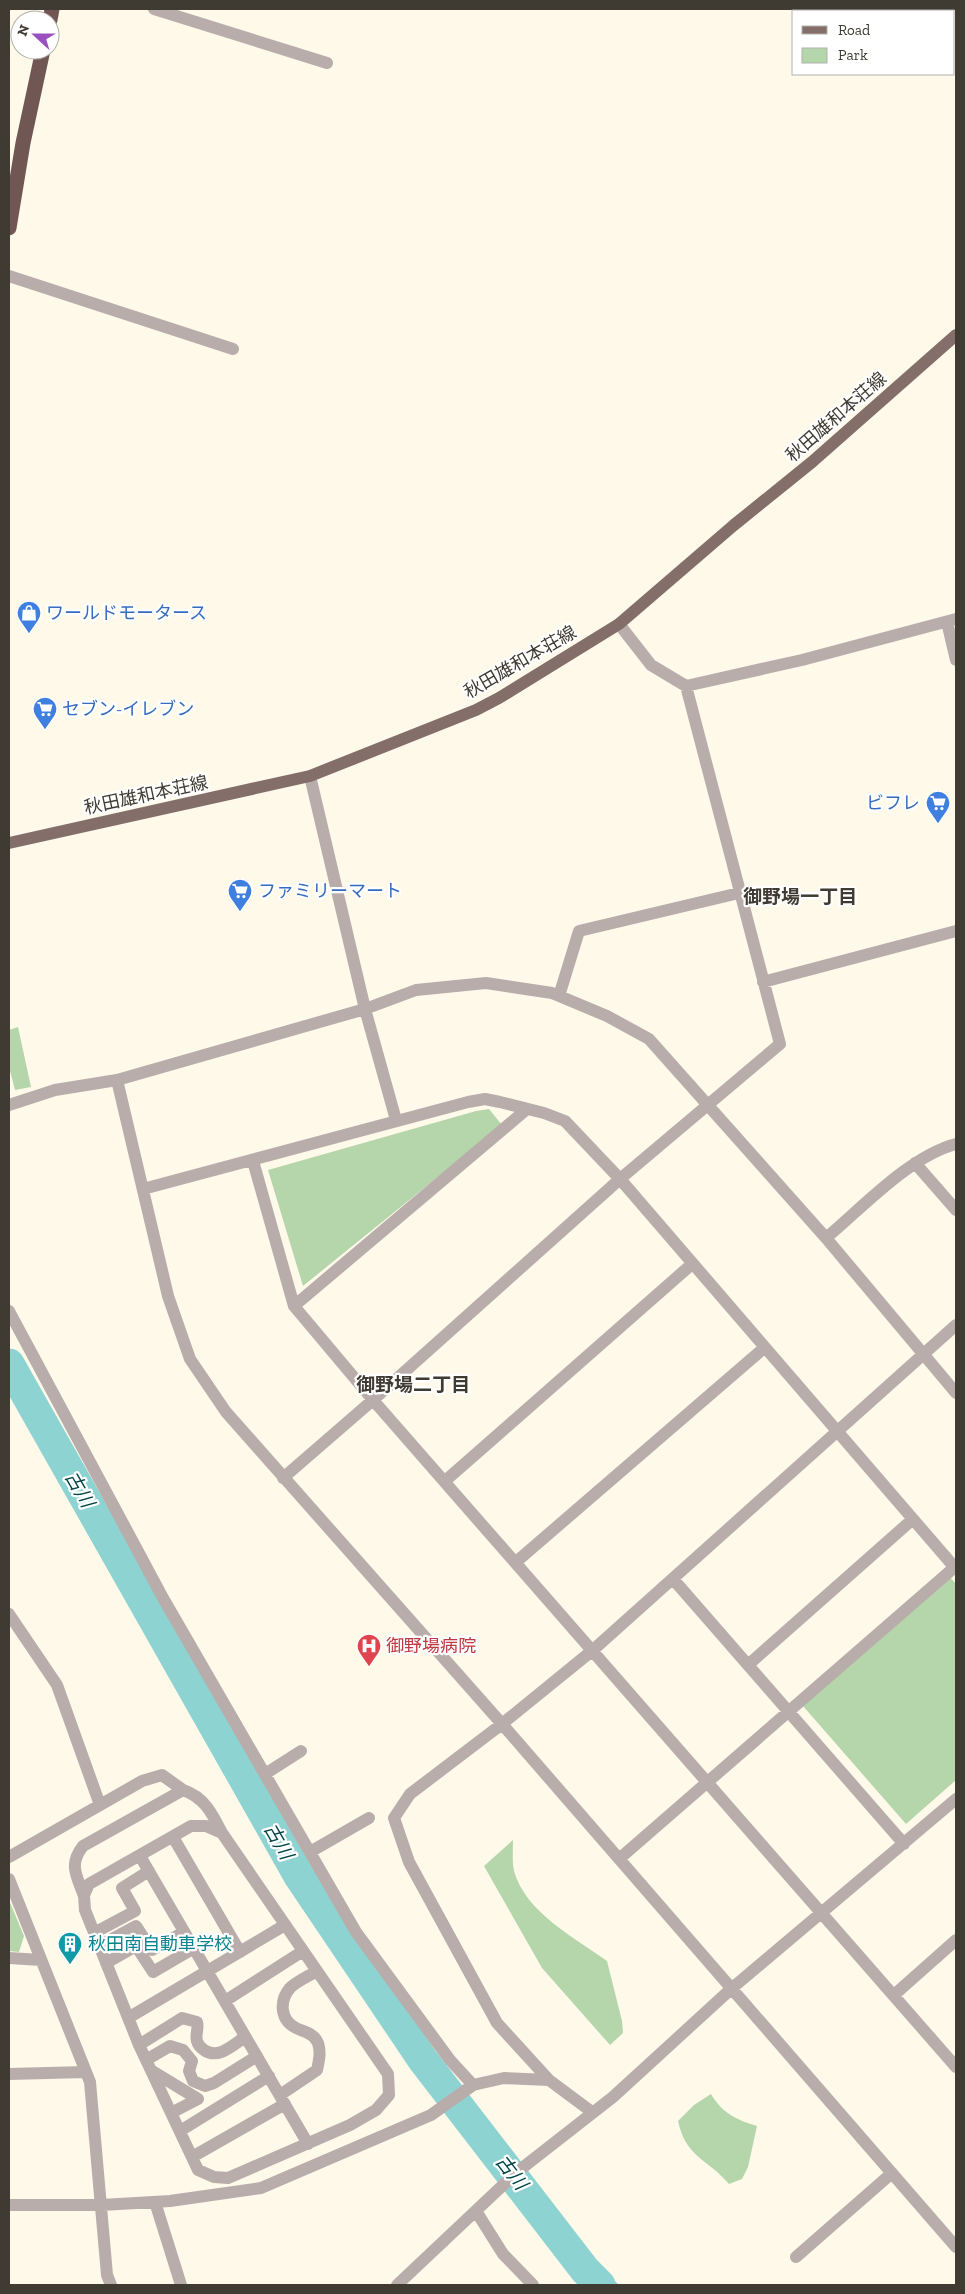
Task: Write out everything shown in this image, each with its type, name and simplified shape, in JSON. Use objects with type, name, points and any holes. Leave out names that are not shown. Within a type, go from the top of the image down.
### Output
[{"type":"highway","points":[[9,228],[23,143],[41,60]]},
{"type":"main road","name":"秋田雄和本荘線","points":[[9,842],[310,776],[483,706],[619,624],[734,525],[812,462],[956,335]]},
{"type":"street","points":[[154,9],[327,64]]},
{"type":"street","points":[[9,276],[233,349]]},
{"type":"street","points":[[619,624],[651,665],[686,686],[802,660],[952,620],[956,660]]},
{"type":"street","points":[[283,1478],[620,1180],[780,1044],[686,686]]},
{"type":"street","points":[[310,776],[365,1009],[396,1120]]},
{"type":"street","points":[[559,996],[579,931],[739,893]]},
{"type":"street","points":[[763,982],[956,931]]},
{"type":"street","points":[[9,1104],[56,1090],[117,1080],[365,1009],[416,990],[486,983],[552,993],[607,1016],[649,1039],[826,1238],[956,1394]]},
{"type":"street","points":[[117,1080],[168,1296],[190,1359],[226,1412],[502,1724],[892,2173],[954,2240]]},
{"type":"street","points":[[143,1189],[253,1161],[396,1120],[485,1099],[565,1121],[620,1180],[836,1432],[956,1568],[707,1780],[619,1860]]},
{"type":"street","points":[[294,1306],[527,1109]]},
{"type":"street","points":[[826,1238],[915,1163],[945,1147],[956,1144]]},
{"type":"street","points":[[253,1161],[294,1306],[373,1400],[594,1650],[956,2067]]},
{"type":"street","points":[[915,1163],[956,1210]]},
{"type":"street","points":[[445,1481],[692,1264]]},
{"type":"street","points":[[9,1311],[163,1598],[356,1932],[450,2060],[469,2089]]},
{"type":"street","points":[[592,2112],[550,2080],[497,2023],[409,1862],[394,1818],[410,1794],[502,1724],[594,1650],[956,1325]]},
{"type":"street","points":[[516,1562],[764,1348]]},
{"type":"street","points":[[748,1665],[913,1519]]},
{"type":"street","points":[[673,1578],[904,1844]]},
{"type":"street","points":[[9,1614],[57,1685],[100,1805]]},
{"type":"street","points":[[265,1774],[301,1752]]},
{"type":"street","points":[[9,1857],[142,1781],[162,1775],[183,1790],[196,1795],[206,1805],[222,1832],[388,2074],[389,2095],[376,2110],[350,2125],[228,2178],[214,2177],[198,2170],[139,2045],[85,1910],[84,1896],[74,1868],[76,1855],[84,1846],[183,1790]]},
{"type":"street","points":[[397,2285],[517,2172],[613,2097],[731,1989],[956,1799]]},
{"type":"street","points":[[310,1852],[369,1818]]},
{"type":"street","points":[[84,1896],[89,1884],[191,1826],[206,1826],[222,1832]]},
{"type":"street","points":[[172,1837],[240,1952]]},
{"type":"street","points":[[140,1856],[308,2144]]},
{"type":"street","points":[[94,1933],[135,1911],[122,1888],[149,1871]]},
{"type":"street","points":[[9,1879],[90,2082],[107,2275],[110,2285]]},
{"type":"street","points":[[128,2018],[285,1925]]},
{"type":"street","points":[[99,1946],[136,1926],[152,1950],[184,1932]]},
{"type":"street","points":[[894,1995],[956,1940]]},
{"type":"street","points":[[106,1963],[136,1946],[153,1972],[194,1948]]},
{"type":"street","points":[[225,2001],[303,1951]]},
{"type":"street","points":[[9,1958],[41,1960]]},
{"type":"street","points":[[192,2157],[282,2100],[318,2070],[320,2056],[318,2042],[310,2033],[288,2022],[282,2013],[283,2002],[291,1988],[317,1971]]},
{"type":"street","points":[[139,2045],[182,2018],[197,2022],[199,2028],[196,2041],[200,2047],[210,2054],[218,2054],[246,2037]]},
{"type":"street","points":[[148,2065],[170,2046],[183,2050],[192,2061],[189,2071],[193,2081],[205,2086],[214,2083],[257,2056]]},
{"type":"street","points":[[148,2065],[198,2099],[171,2113]]},
{"type":"street","points":[[9,2074],[86,2072]]},
{"type":"street","points":[[180,2131],[268,2076]]},
{"type":"street","points":[[9,2205],[102,2205],[155,2202],[261,2188],[439,2110],[469,2089],[504,2078],[550,2080]]},
{"type":"street","points":[[796,2257],[892,2173]]},
{"type":"street","points":[[155,2202],[181,2285]]},
{"type":"street","points":[[476,2211],[502,2254],[533,2285]]},
{"type":"green space","points":[[18,1027],[31,1087],[15,1090],[9,1067],[9,1030]]},
{"type":"green space","points":[[489,1109],[502,1125],[303,1286],[268,1170],[476,1111]]},
{"type":"green space","points":[[944,1570],[956,1584],[956,1780],[906,1824],[796,1698]]},
{"type":"green space","points":[[513,1840],[514,1871],[520,1886],[529,1899],[553,1923],[607,1961],[622,2021],[623,2033],[610,2045],[542,1968],[484,1866]]},
{"type":"green space","points":[[9,1900],[24,1936],[19,1952],[9,1951]]},
{"type":"green space","points":[[711,2094],[725,2111],[757,2126],[748,2167],[742,2179],[729,2184],[692,2151],[686,2143],[678,2121],[694,2105]]},
{"type":"water","points":[[532,2183],[594,2261],[619,2285],[585,2285],[577,2277],[514,2199]]},
{"type":"waterway","name":"古川","points":[[9,1364],[299,1876],[423,2060],[585,2270],[600,2285]]},
{"type":"place","name":"ワールドモータース","points":[[29,634]]},
{"type":"place","name":"セブン-イレブン","points":[[45,730]]},
{"type":"place","name":"ビフレ","points":[[938,824]]},
{"type":"place","name":"ファミリーマート","points":[[240,912]]},
{"type":"place","name":"御野場病院","points":[[369,1667]]},
{"type":"place","name":"秋田南自動車学校","points":[[70,1965]]},
{"type":"district","name":"御野場一丁目","points":[[800,896]]},
{"type":"district","name":"御野場二丁目","points":[[413,1384]]}]
